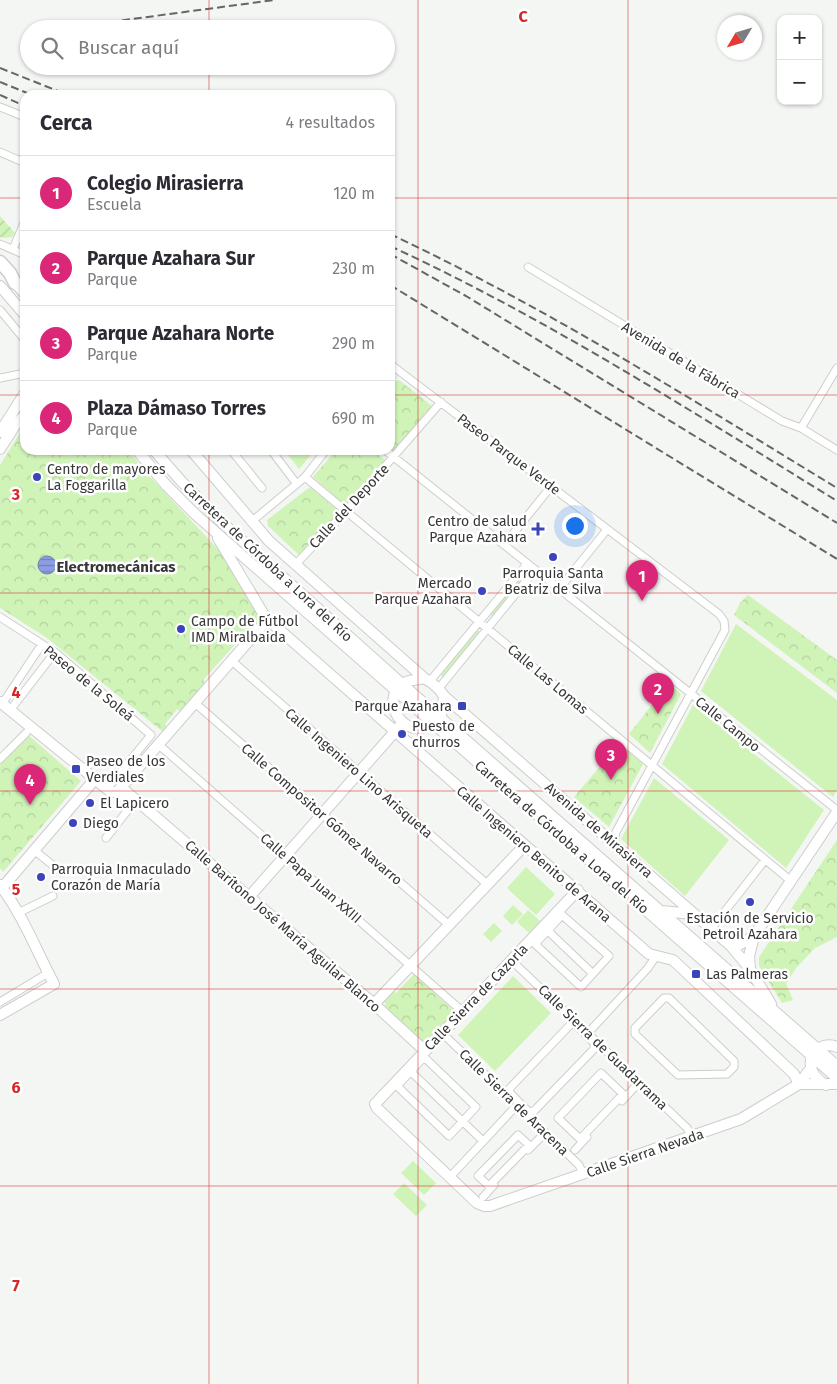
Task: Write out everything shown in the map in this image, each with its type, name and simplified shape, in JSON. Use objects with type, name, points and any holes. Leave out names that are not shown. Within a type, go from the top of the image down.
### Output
[{"type":"highway","points":[[0,262],[20,283]]},
{"type":"street","points":[[0,107],[20,115]]},
{"type":"street","points":[[0,152],[20,161]]},
{"type":"street","points":[[13,249],[20,233]]},
{"type":"street","points":[[0,244],[20,252]]},
{"type":"street","name":"Avenida de la Fábrica","points":[[528,267],[782,421],[801,428],[837,450]]},
{"type":"street","points":[[0,286],[20,309]]},
{"type":"street","points":[[0,310],[20,334]]},
{"type":"street","points":[[801,428],[837,368]]},
{"type":"street","name":"Paseo Parque Verde","points":[[395,370],[442,402],[719,614],[724,621],[725,630],[616,832],[614,844]]},
{"type":"street","points":[[0,378],[20,375]]},
{"type":"street","points":[[0,432],[20,402]]},
{"type":"street","name":"Calle del Deporte","points":[[295,565],[394,458],[417,428],[422,427],[442,402]]},
{"type":"street","points":[[0,449],[20,420]]},
{"type":"street","name":"Carretera de Córdoba a Lora del Río","points":[[141,455],[171,491],[212,529],[399,688],[815,1052],[837,1066]]},
{"type":"street","name":"Carretera de Córdoba a Lora del Río","points":[[158,455],[215,516],[399,688]]},
{"type":"street","points":[[195,455],[269,541],[427,680]]},
{"type":"street","points":[[235,455],[262,488]]},
{"type":"street","points":[[275,455],[296,483]]},
{"type":"street","points":[[251,522],[305,477],[322,455]]},
{"type":"street","name":"Calle Campo","points":[[391,455],[837,811]]},
{"type":"street","name":"Calle Las Lomas","points":[[305,477],[791,881]]},
{"type":"street","points":[[504,545],[549,489]]},
{"type":"street","name":"Calle Ingeniero Benito de Arana","points":[[212,529],[267,620],[524,846],[578,890],[648,954],[667,957],[673,960],[794,1074],[799,1084]]},
{"type":"street","points":[[559,589],[605,532]]},
{"type":"street","points":[[527,564],[480,621],[427,680],[399,688],[393,702],[396,715],[402,723],[411,728],[424,728],[437,721],[442,692],[488,628],[535,570]]},
{"type":"street","name":"Paseo de la Soleá","points":[[0,617],[55,652],[151,735],[116,790]]},
{"type":"street","points":[[116,790],[159,745],[267,620]]},
{"type":"street","points":[[4,705],[42,644]]},
{"type":"street","points":[[4,705],[55,652]]},
{"type":"street","name":"Calle Ingeniero Lino Arisqueta","points":[[232,661],[488,884]]},
{"type":"street","name":"Avenida de Mirasierra","points":[[427,680],[731,946],[750,969],[776,1012]]},
{"type":"street","name":"Calle Compositor Gómez Navarro","points":[[195,703],[449,925]]},
{"type":"street","points":[[4,705],[95,779],[116,790],[131,806],[106,838]]},
{"type":"street","name":"Carretera de Córdoba a Lora del Río","points":[[437,721],[661,910],[776,1012],[837,1078]]},
{"type":"street","points":[[249,896],[402,723]]},
{"type":"street","points":[[0,759],[26,733]]},
{"type":"street","name":"Calle Papa Juan XXIII","points":[[159,745],[462,1012]]},
{"type":"street","points":[[0,1015],[54,984],[32,936],[1,886],[95,779]]},
{"type":"street","name":"Calle Barítono José María Aguilar Blanco","points":[[116,790],[141,802],[374,1004],[425,1051]]},
{"type":"street","points":[[750,969],[749,956],[754,936],[837,811]]},
{"type":"street","points":[[604,834],[616,832]]},
{"type":"street","points":[[374,1004],[524,846]]},
{"type":"street","points":[[34,850],[61,872]]},
{"type":"street","points":[[711,929],[765,860]]},
{"type":"street","name":"Calle Sierra de Cazorla","points":[[450,1177],[375,1104],[511,960],[545,928],[578,890]]},
{"type":"street","points":[[18,912],[53,896]]},
{"type":"street","points":[[661,910],[693,914]]},
{"type":"street","points":[[562,915],[609,956],[581,987],[535,944],[545,928],[562,915]]},
{"type":"street","points":[[545,928],[591,972]]},
{"type":"street","points":[[731,946],[739,946],[754,936]]},
{"type":"street","points":[[588,1033],[648,968],[656,956]]},
{"type":"street","name":"Calle Sierra de Guadarrama","points":[[511,960],[687,1128],[692,1137]]},
{"type":"street","points":[[0,1002],[48,973]]},
{"type":"street","points":[[664,998],[669,998],[734,1061],[734,1067],[727,1074],[678,1075],[635,1034],[635,1028],[664,998]]},
{"type":"street","points":[[501,1090],[571,1017]]},
{"type":"street","points":[[569,1025],[576,1025],[594,1042],[594,1049],[533,1115],[508,1089],[569,1025]]},
{"type":"street","name":"Calle Sierra de Aracena","points":[[442,1033],[501,1090],[533,1115],[579,1165],[583,1174]]},
{"type":"street","points":[[533,1115],[601,1045]]},
{"type":"street","points":[[799,1084],[811,1068],[815,1052],[826,1046],[837,1047]]},
{"type":"street","points":[[424,1058],[476,1107],[448,1136],[397,1086],[409,1070],[424,1058]]},
{"type":"street","points":[[811,1068],[818,1080],[826,1085]]},
{"type":"street","points":[[409,1070],[483,1141]]},
{"type":"street","points":[[601,1073],[623,1094],[580,1139],[558,1118],[601,1073]]},
{"type":"street","points":[[799,1084],[837,1084]]},
{"type":"street","name":"Calle Sierra Nevada","points":[[484,1202],[490,1206],[692,1137],[740,1119],[799,1084]]},
{"type":"street","points":[[575,1150],[634,1088]]},
{"type":"street","points":[[517,1104],[450,1177],[477,1203],[484,1202],[540,1138]]},
{"type":"street","points":[[518,1134],[529,1145],[489,1186],[478,1176],[518,1134]]},
{"type":"green space","points":[[0,216],[15,233],[12,237],[0,237]]},
{"type":"green space","points":[[399,380],[432,406],[395,451],[395,381]]},
{"type":"green space","points":[[20,433],[20,455],[132,455],[150,477],[219,550],[260,619],[203,680],[206,683],[181,712],[177,709],[165,724],[167,727],[163,732],[47,638],[0,608],[0,465]]},
{"type":"green space","points":[[288,455],[311,455],[299,469]]},
{"type":"green space","points":[[332,455],[379,455],[386,461],[346,506],[313,477]]},
{"type":"green space","points":[[310,487],[341,513],[300,556],[268,526],[267,520]]},
{"type":"green space","points":[[522,575],[525,577],[495,616],[491,616],[491,612]]},
{"type":"green space","points":[[748,595],[837,660],[837,693],[734,615],[740,603]]},
{"type":"green space","points":[[736,624],[837,700],[837,790],[833,797],[701,691]]},
{"type":"green space","points":[[475,631],[479,631],[480,635],[445,678],[442,677],[441,674]]},
{"type":"green space","points":[[669,683],[681,694],[650,753],[629,734]]},
{"type":"green space","points":[[693,705],[824,810],[786,868],[662,764]]},
{"type":"green space","points":[[27,734],[81,781],[3,872],[0,868],[0,762]]},
{"type":"green space","points":[[619,744],[643,764],[609,827],[574,797]]},
{"type":"green space","points":[[654,778],[729,840],[685,896],[621,839]]},
{"type":"green space","points":[[837,840],[837,937],[815,948],[796,968],[786,984],[793,1000],[782,1003],[759,966],[759,957]]},
{"type":"green space","points":[[526,867],[555,894],[536,915],[507,888]]},
{"type":"green space","points":[[513,905],[523,914],[512,925],[503,916]]},
{"type":"green space","points":[[528,910],[540,921],[529,933],[517,922]]},
{"type":"green space","points":[[494,923],[502,931],[491,942],[483,934]]},
{"type":"green space","points":[[414,974],[455,1012],[424,1045],[384,1007],[386,1004],[384,1002],[394,991],[396,993]]},
{"type":"green space","points":[[513,976],[551,1013],[495,1071],[458,1035]]},
{"type":"green space","points":[[413,1161],[436,1183],[424,1195],[401,1173]]},
{"type":"green space","points":[[404,1183],[427,1205],[416,1216],[393,1194]]},
{"type":"water","points":[[47,556],[53,559],[56,565],[53,571],[47,574],[41,571],[38,565],[41,559]]},
{"type":"railway","points":[[125,20],[274,0]]},
{"type":"railway","points":[[0,68],[55,90]]},
{"type":"railway","points":[[0,82],[20,90]]},
{"type":"railway","points":[[0,95],[20,104]]},
{"type":"railway","points":[[395,236],[448,262],[561,323],[837,488]]},
{"type":"railway","points":[[395,248],[505,304],[617,367],[837,501]]},
{"type":"railway","points":[[395,257],[466,296],[837,523]]},
{"type":"railway","points":[[395,288],[837,559]]},
{"type":"place","name":"Centro de mayores La Foggarilla","points":[[37,477]]},
{"type":"place","name":"Centro de salud Parque Azahara","points":[[538,529]]},
{"type":"place","name":"Parroquia Santa Beatriz de Silva","points":[[553,557]]},
{"type":"place","name":"Mercado Parque Azahara","points":[[482,591]]},
{"type":"place","name":"Colegio Mirasierra","points":[[642,601]]},
{"type":"place","name":"Campo de Fútbol IMD Miralbaida","points":[[181,629]]},
{"type":"place","name":"Parque Azahara","points":[[462,706]]},
{"type":"place","name":"Parque Azahara Sur","points":[[658,714]]},
{"type":"place","name":"Puesto de churros","points":[[402,734]]},
{"type":"place","name":"Paseo de los Verdiales","points":[[76,769]]},
{"type":"place","name":"Parque Azahara Norte","points":[[611,780]]},
{"type":"place","name":"El Lapicero","points":[[90,803]]},
{"type":"place","name":"Plaza Dámaso Torres","points":[[30,805]]},
{"type":"place","name":"Diego","points":[[73,823]]},
{"type":"place","name":"Parroquia Inmaculado Corazón de María","points":[[41,877]]},
{"type":"place","name":"Estación de Servicio Petroil Azahara","points":[[750,902]]},
{"type":"place","name":"Las Palmeras","points":[[696,974]]},
{"type":"district","name":"Electromecánicas","points":[[116,567]]}]
